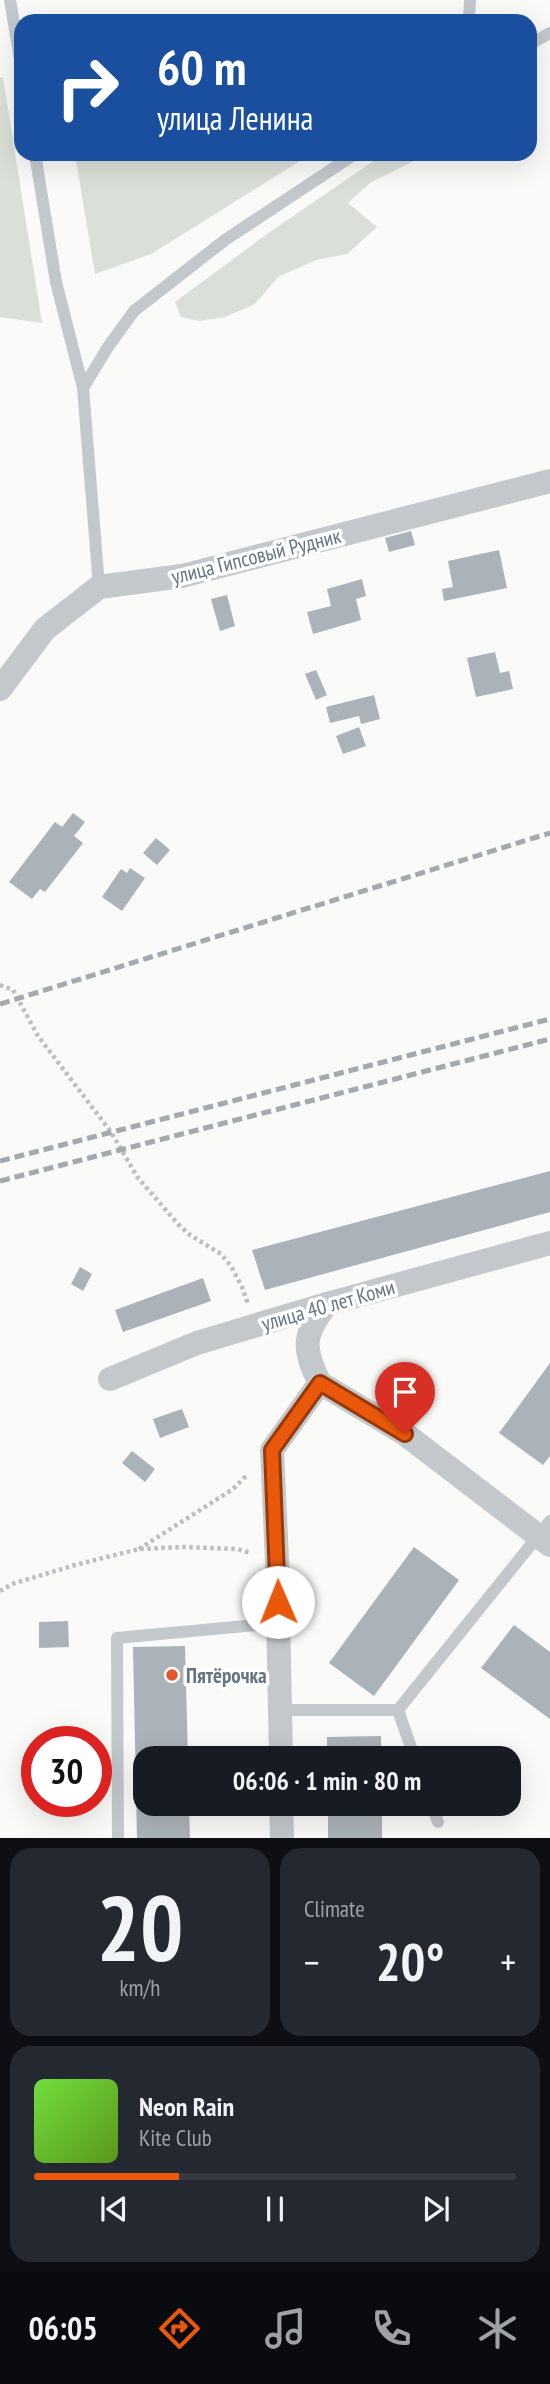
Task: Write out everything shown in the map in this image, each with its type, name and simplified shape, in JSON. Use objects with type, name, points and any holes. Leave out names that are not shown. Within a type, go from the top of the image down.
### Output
[{"type":"street","name":"улица Гипсовый Рудник","points":[[99,587],[182,576],[550,481]]},
{"type":"street","points":[[0,689],[45,629],[99,587]]},
{"type":"street","name":"улица 40 лет Коми","points":[[110,1379],[197,1343],[550,1243]]},
{"type":"street","points":[[327,1304],[313,1321],[307,1336],[307,1352],[320,1383],[405,1434],[546,1534]]},
{"type":"street","points":[[281,1746],[272,1450],[320,1383]]},
{"type":"street","points":[[281,1816],[282,1838]]},
{"type":"lane","points":[[10,0],[14,24]]},
{"type":"lane","points":[[36,161],[56,282],[83,387],[99,587]]},
{"type":"lane","points":[[83,387],[134,311],[225,240],[344,161]]},
{"type":"lane","points":[[280,1710],[398,1710],[546,1534]]},
{"type":"lane","points":[[118,1838],[117,1638],[278,1623]]},
{"type":"lane","points":[[398,1710],[410,1746]]},
{"type":"lane","points":[[436,1816],[438,1822]]},
{"type":"path","points":[[0,985],[13,990],[38,1036],[111,1132],[138,1178],[178,1224],[190,1235],[221,1254],[231,1266],[257,1325]]},
{"type":"path","points":[[139,1549],[233,1489],[272,1450]]},
{"type":"path","points":[[0,1591],[12,1584],[139,1549],[237,1549],[277,1561]]},
{"type":"shaded area","points":[[3,77],[14,161],[16,161],[42,323],[0,317],[0,78]]},
{"type":"shaded area","points":[[76,161],[300,161],[151,254],[95,274]]},
{"type":"shaded area","points":[[374,161],[412,161],[371,182],[348,203],[377,227],[347,254],[316,260],[278,277],[255,304],[225,317],[199,321],[181,317],[175,302],[274,229]]},
{"type":"building","points":[[411,531],[415,545],[389,552],[385,538]]},
{"type":"building","points":[[499,550],[507,588],[444,601],[442,589],[453,587],[448,561]]},
{"type":"building","points":[[362,579],[366,596],[356,599],[361,620],[313,634],[307,612],[331,606],[327,589]]},
{"type":"building","points":[[227,595],[235,626],[220,631],[211,599]]},
{"type":"building","points":[[495,652],[500,673],[509,671],[513,689],[476,697],[467,658]]},
{"type":"building","points":[[316,670],[327,695],[316,700],[305,674]]},
{"type":"building","points":[[374,695],[380,719],[361,724],[359,716],[330,723],[326,707]]},
{"type":"building","points":[[359,727],[366,746],[343,754],[336,736]]},
{"type":"building","points":[[73,813],[85,822],[74,836],[83,843],[45,892],[40,889],[32,899],[9,882],[55,822],[62,827]]},
{"type":"building","points":[[156,838],[170,850],[157,865],[143,853]]},
{"type":"building","points":[[130,868],[145,878],[122,911],[102,897],[121,869],[127,873]]},
{"type":"building","points":[[550,1171],[550,1212],[265,1290],[252,1250]]},
{"type":"building","points":[[80,1267],[92,1274],[83,1291],[71,1284]]},
{"type":"building","points":[[203,1278],[211,1301],[123,1332],[115,1310]]},
{"type":"building","points":[[550,1363],[550,1456],[543,1465],[499,1433]]},
{"type":"building","points":[[182,1409],[189,1427],[160,1438],[153,1419]]},
{"type":"building","points":[[132,1451],[155,1469],[145,1482],[122,1463]]},
{"type":"building","points":[[414,1547],[459,1580],[374,1696],[329,1663]]},
{"type":"building","points":[[68,1621],[69,1647],[39,1648],[39,1622]]},
{"type":"building","points":[[514,1625],[550,1652],[550,1719],[481,1668]]},
{"type":"building","points":[[185,1646],[188,1746],[135,1746],[133,1647]]},
{"type":"building","points":[[381,1736],[381,1746],[327,1746],[327,1737]]},
{"type":"building","points":[[137,1816],[189,1816],[190,1838],[137,1838]]},
{"type":"building","points":[[328,1816],[382,1816],[382,1838],[328,1838]]},
{"type":"railway","points":[[0,1004],[550,833]]},
{"type":"railway","points":[[0,1161],[550,1019]]},
{"type":"railway","points":[[0,1181],[550,1039]]},
{"type":"place","name":"Пятёрочка","points":[[172,1675]]},
{"type":"route","points":[[278,1602],[272,1450],[320,1383],[405,1434]]}]
